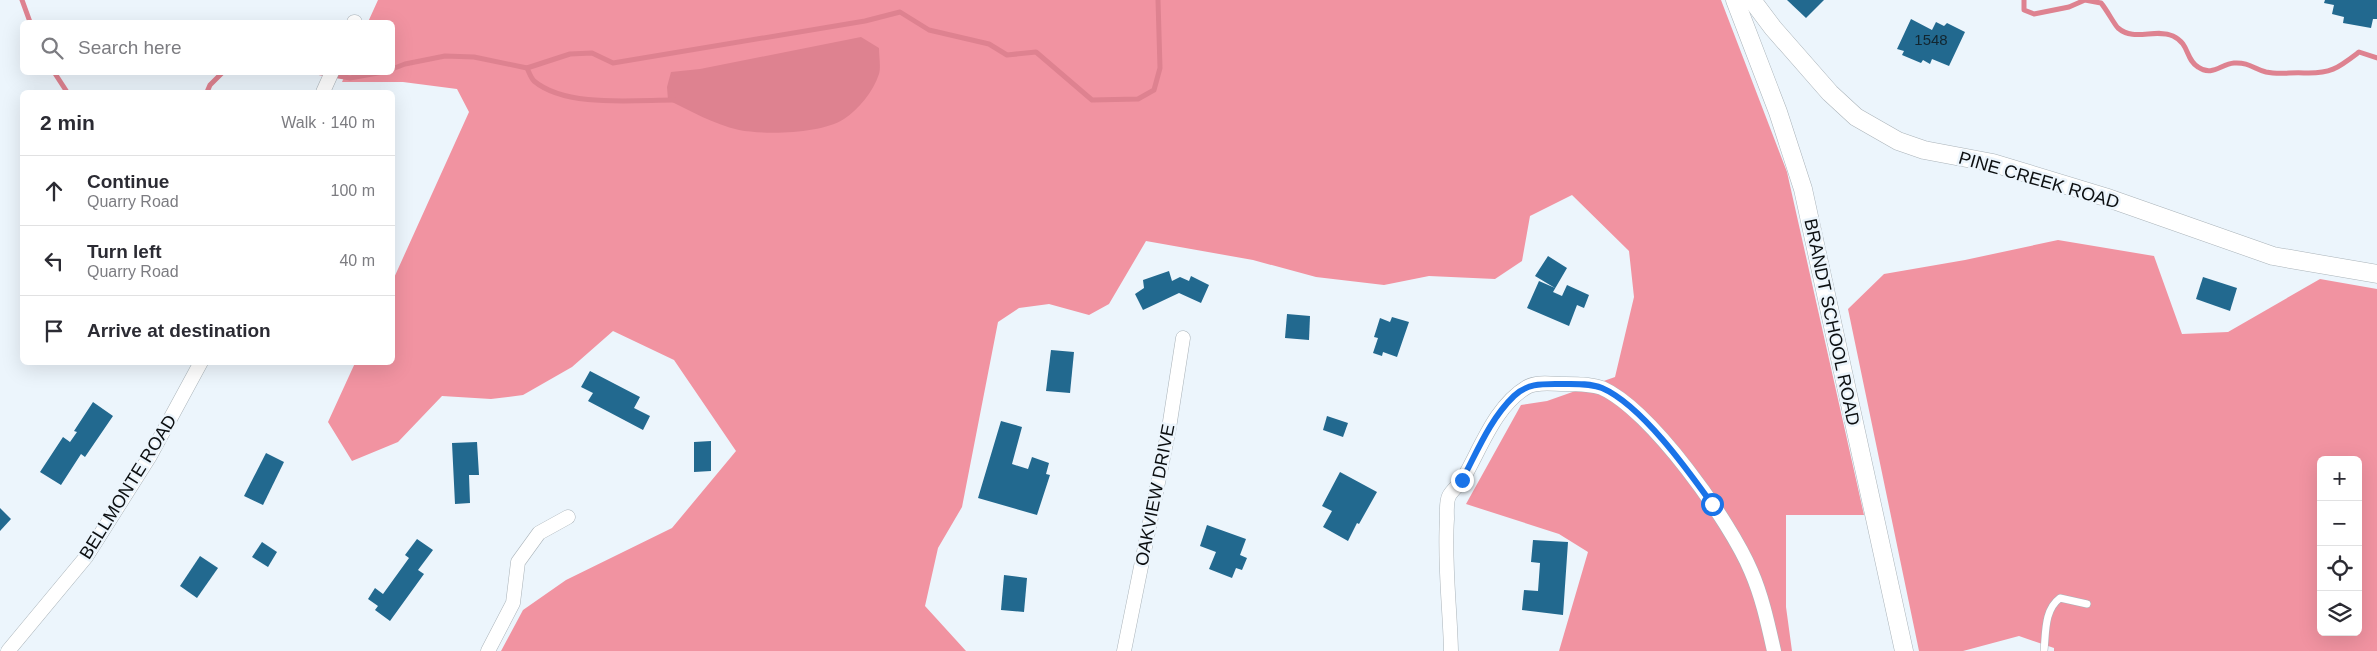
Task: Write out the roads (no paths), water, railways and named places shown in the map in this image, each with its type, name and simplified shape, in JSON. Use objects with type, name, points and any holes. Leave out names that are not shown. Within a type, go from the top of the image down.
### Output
[{"type":"street","name":"BRANDT SCHOOL ROAD","points":[[1736,0],[1778,112],[1803,189],[1904,651]]},
{"type":"street","name":"PINE CREEK ROAD","points":[[1752,0],[1773,28],[1830,93],[1856,117],[1898,141],[1924,150],[1993,163],[2105,197],[2273,256],[2377,274]]},
{"type":"street","points":[[324,90],[331,75]]},
{"type":"street","name":"OAKVIEW DRIVE","points":[[1124,651],[1169,428],[1183,338]]},
{"type":"street","name":"BELLMONTE ROAD","points":[[8,651],[86,557],[150,456],[199,365]]},
{"type":"street","points":[[1450,651],[1445,546],[1448,496],[1462,480],[1488,430],[1506,405],[1529,386],[1540,384],[1580,384],[1601,388],[1619,399],[1643,420],[1688,470],[1732,532],[1751,571],[1763,607],[1774,651]]},
{"type":"street","points":[[488,651],[512,603],[518,562],[540,532],[568,517]]},
{"type":"lane","points":[[2044,651],[2046,619],[2054,602],[2060,598],[2087,604]]},
{"type":"waterway","points":[[22,0],[29,20]]},
{"type":"waterway","points":[[395,68],[445,56],[474,57],[527,68],[570,54],[592,53],[613,63],[865,21],[900,12],[929,30],[989,44],[1007,55],[1036,52],[1092,100],[1138,99],[1154,90],[1160,68],[1158,0]]},
{"type":"waterway","points":[[2024,0],[2024,10],[2034,14],[2069,7],[2085,0],[2101,3],[2116,26],[2124,32],[2138,35],[2159,33],[2173,36],[2182,43],[2194,64],[2208,71],[2229,64],[2239,63],[2271,73],[2313,73],[2334,69],[2359,52],[2377,58]]},
{"type":"waterway","points":[[527,68],[534,81],[548,90],[582,99],[601,101],[674,100]]},
{"type":"waterway","points":[[56,75],[66,90]]},
{"type":"waterway","points":[[208,90],[220,75]]},
{"type":"waterway","points":[[333,75],[350,78],[366,75]]}]
